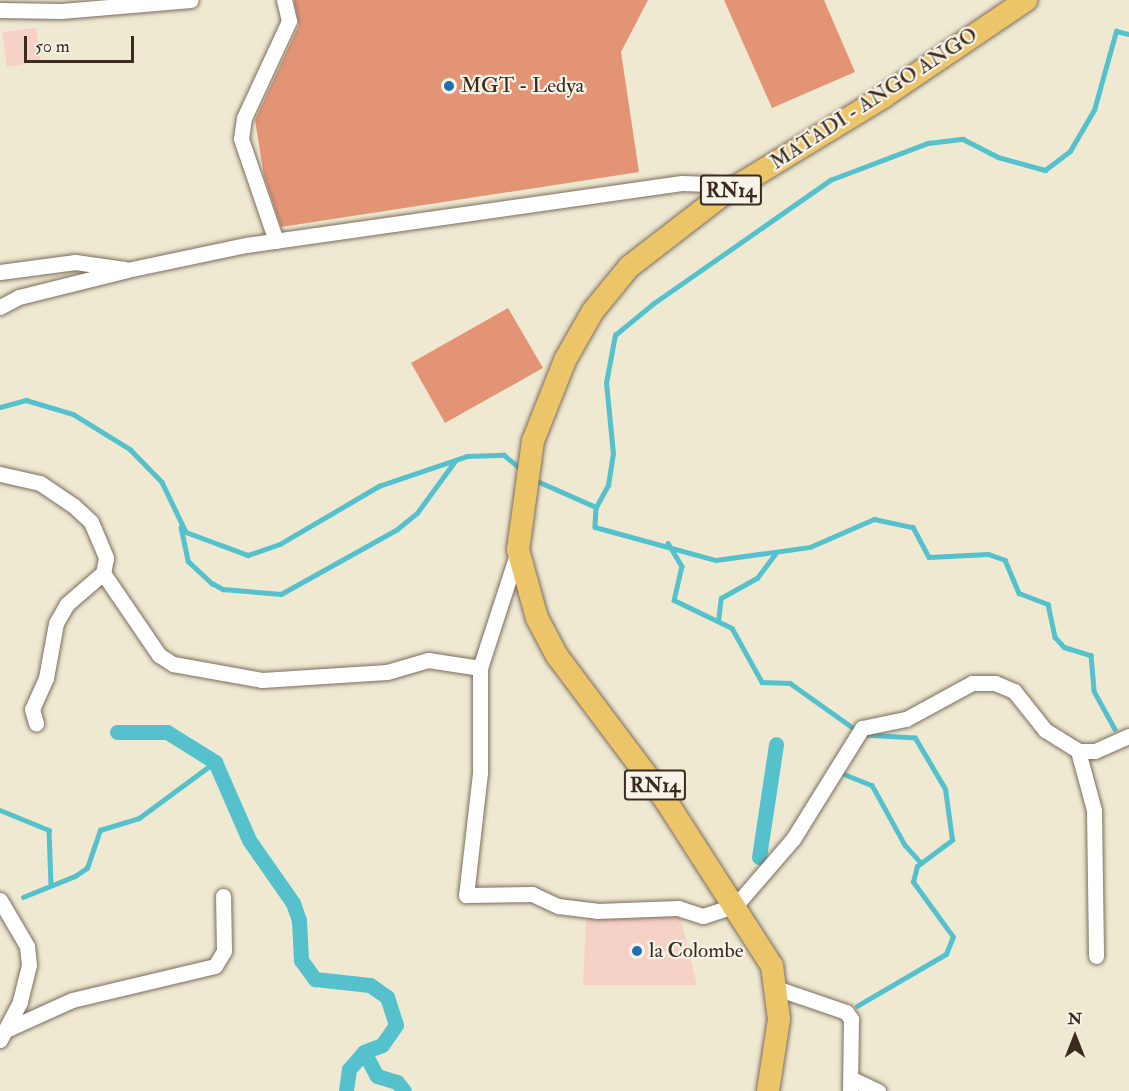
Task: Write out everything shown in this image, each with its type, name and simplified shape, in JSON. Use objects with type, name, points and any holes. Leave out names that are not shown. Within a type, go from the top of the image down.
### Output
[{"type":"highway","name":"MATADI - ANGO ANGO","points":[[768,1091],[777,1046],[779,989],[736,905],[557,656],[537,618],[518,550],[526,473],[565,360],[593,311],[629,267],[721,196],[884,97],[1026,0]]},
{"type":"street","points":[[0,10],[62,11],[191,0]]},
{"type":"street","points":[[276,242],[241,139],[244,118],[289,21],[284,0]]},
{"type":"street","points":[[0,307],[19,297],[127,270],[276,242],[682,183],[710,184],[721,196]]},
{"type":"street","points":[[0,272],[75,262],[127,270]]},
{"type":"street","points":[[0,474],[40,483],[74,506],[102,541],[103,573],[159,655],[173,664],[262,680],[387,672],[428,660],[480,668]]},
{"type":"street","points":[[518,550],[480,668],[480,773],[466,895],[532,894],[587,909],[678,908],[703,916],[736,905],[793,838],[862,728],[906,719],[972,683],[995,682],[1014,691],[1060,744],[1078,751],[1095,751],[1129,736]]},
{"type":"street","points":[[36,723],[32,709],[46,678],[56,624],[67,604],[103,573]]},
{"type":"street","points":[[1078,751],[1094,810],[1096,956]]},
{"type":"street","points":[[4,1035],[72,1000],[214,966],[225,951],[223,896]]},
{"type":"street","points":[[0,900],[27,946],[29,965],[4,1035]]},
{"type":"street","points":[[779,989],[846,1012],[853,1032],[851,1085],[878,1091]]},
{"type":"shaded area","points":[[36,28],[41,61],[7,67],[2,32]]},
{"type":"shaded area","name":"la Colombe","points":[[678,908],[697,985],[583,985],[586,918]]},
{"type":"building","name":"MGT - Ledya","points":[[294,0],[648,0],[621,52],[639,172],[281,227],[264,176],[255,120],[299,25]]},
{"type":"building","points":[[724,0],[824,0],[855,72],[772,108]]},
{"type":"building","points":[[508,308],[543,368],[445,423],[411,363]]},
{"type":"waterway","points":[[535,480],[596,507],[608,485],[613,454],[606,383],[615,335],[654,303],[830,180],[928,143],[963,139],[998,157],[1045,170],[1070,151],[1094,110],[1116,31],[1129,34]]},
{"type":"waterway","points":[[0,407],[26,400],[73,414],[130,449],[162,482],[186,532],[248,555],[280,544],[379,486],[467,456],[504,455],[521,469]]},
{"type":"waterway","points":[[181,527],[188,561],[212,583],[223,589],[281,594],[396,530],[417,513],[455,461]]},
{"type":"waterway","points":[[596,507],[595,527],[716,560],[810,547],[874,519],[913,527],[929,557],[988,554],[1005,560],[1019,593],[1048,604],[1055,637],[1064,647],[1091,655],[1094,691],[1115,729]]},
{"type":"waterway","points":[[668,543],[682,566],[674,600],[732,628],[762,682],[790,683],[852,727]]},
{"type":"waterway","points":[[718,621],[721,598],[757,578],[775,554]]},
{"type":"waterway","points":[[117,732],[167,732],[215,762],[249,840],[293,903],[299,920],[301,960],[315,979],[370,985],[387,997],[396,1025],[382,1045],[364,1052],[349,1069],[346,1091]]},
{"type":"waterway","points":[[857,1006],[946,954],[953,937],[913,882],[917,866],[952,840],[945,789],[915,738],[865,735]]},
{"type":"waterway","points":[[759,857],[776,744]]},
{"type":"waterway","points":[[23,897],[75,876],[87,868],[100,830],[139,818],[215,762]]},
{"type":"waterway","points":[[839,772],[872,785],[905,845],[921,863]]},
{"type":"waterway","points":[[0,810],[49,830],[51,885]]},
{"type":"waterway","points":[[364,1052],[377,1076],[397,1082],[404,1091]]},
{"type":"place","name":"MGT - Ledya","points":[[449,86]]},
{"type":"place","name":"la Colombe","points":[[637,951]]}]
